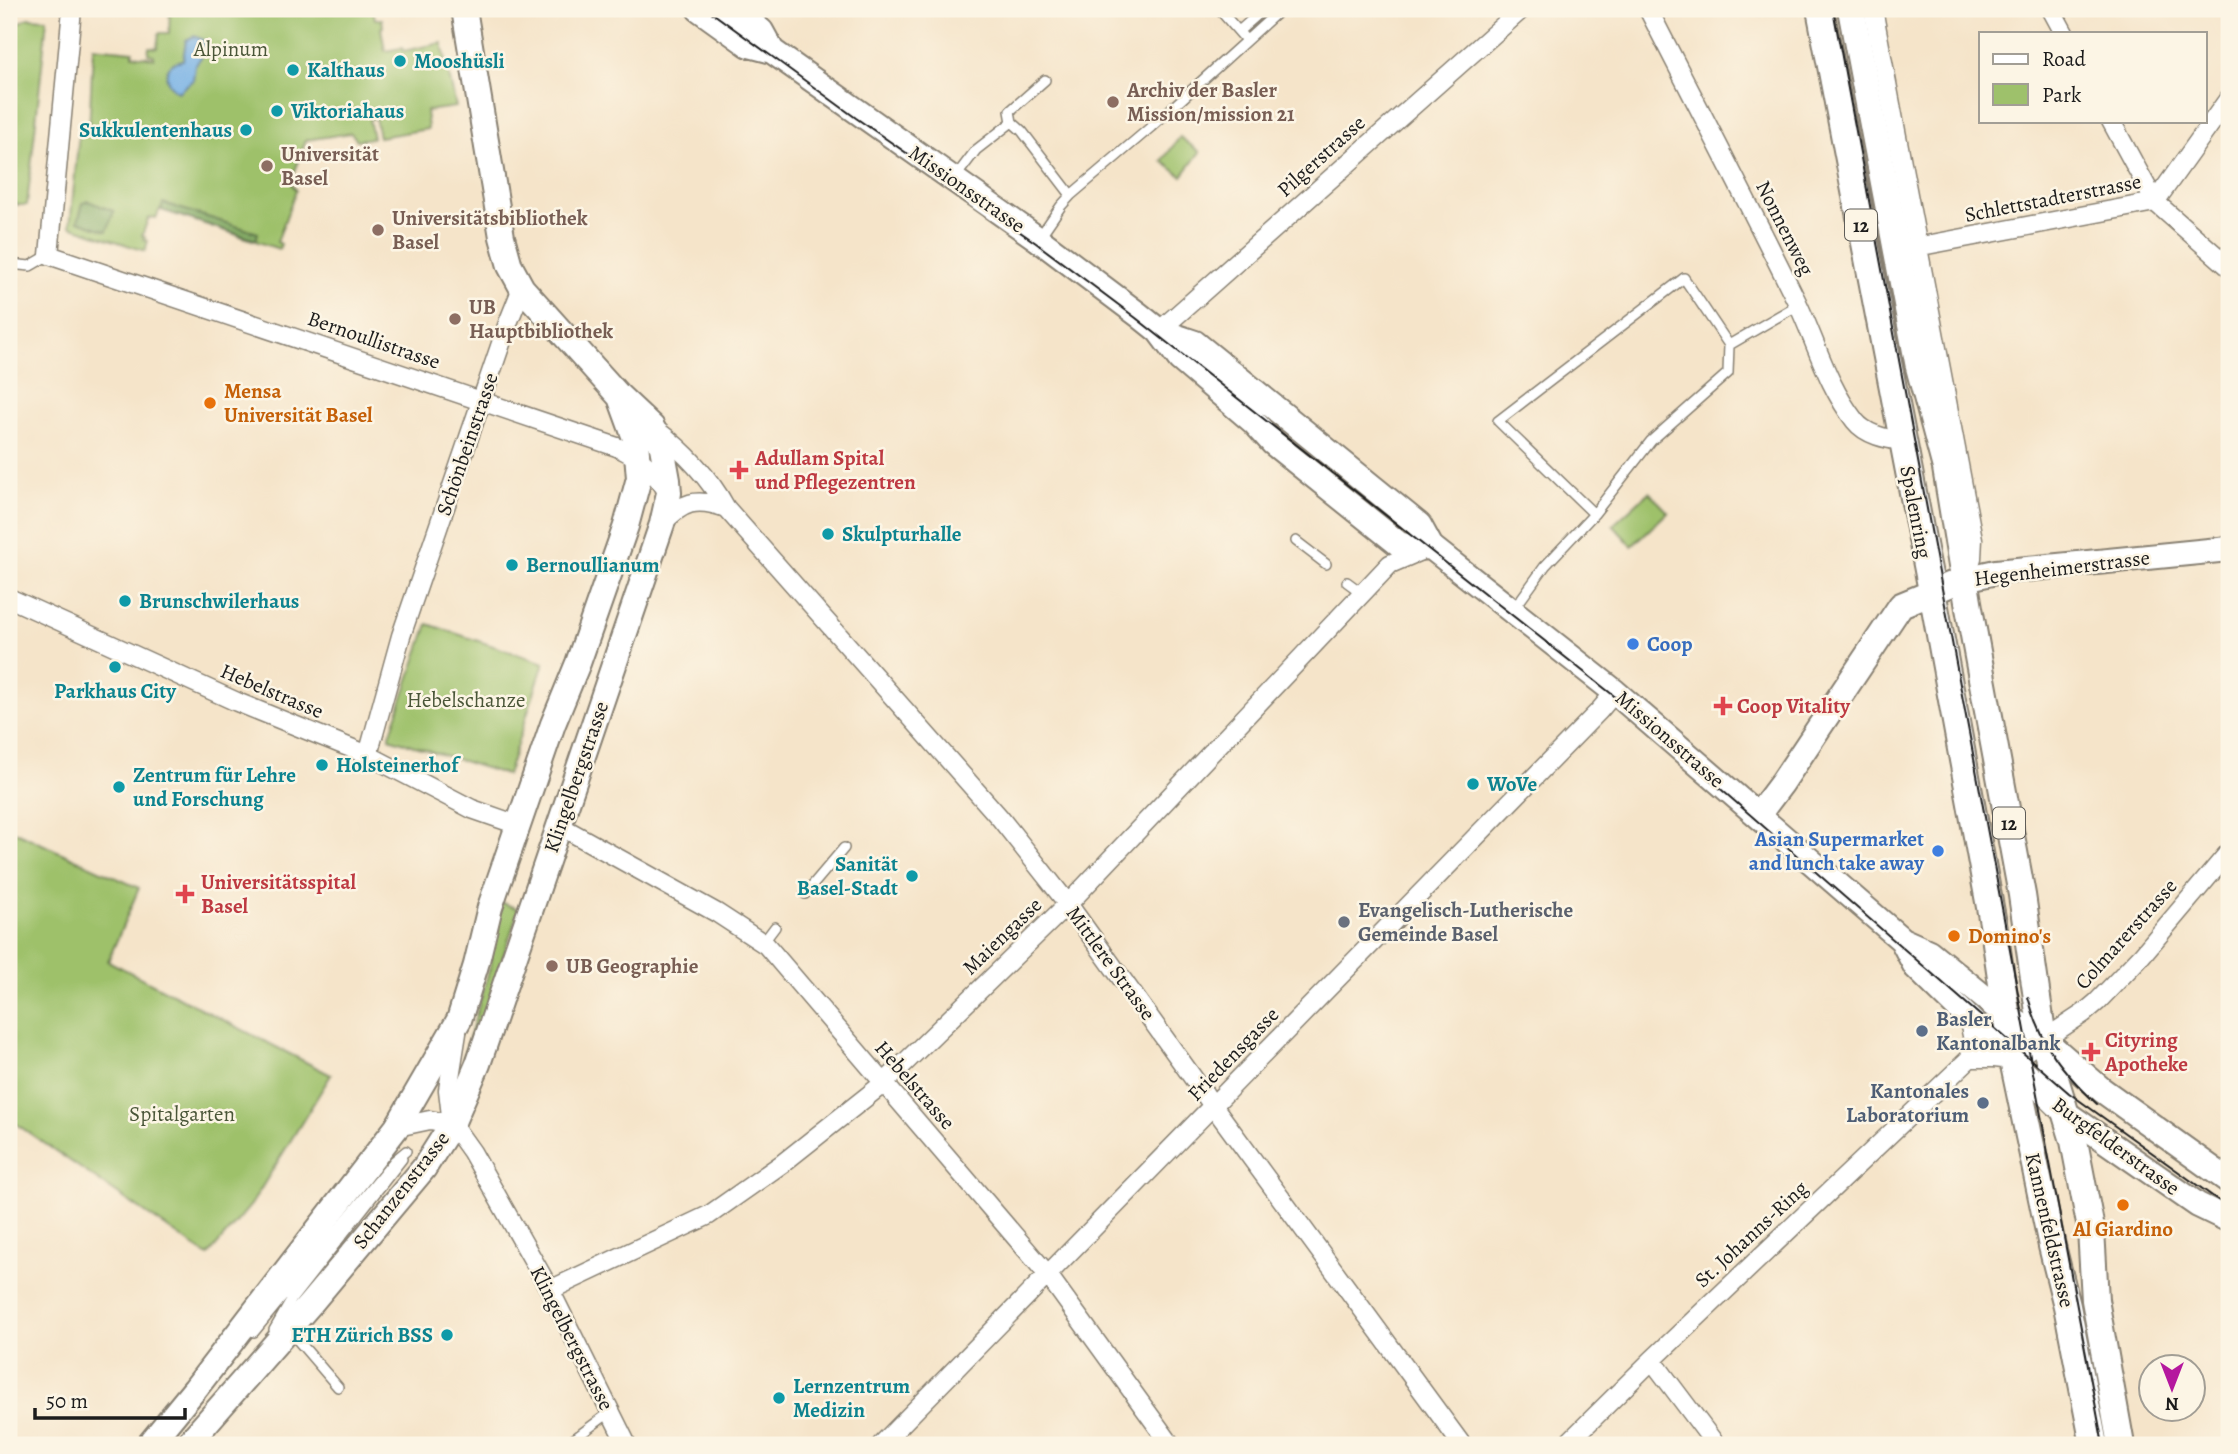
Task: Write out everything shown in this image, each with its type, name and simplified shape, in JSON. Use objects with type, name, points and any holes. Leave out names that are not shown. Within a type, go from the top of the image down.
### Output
[{"type":"main road","points":[[464,9],[502,237],[510,266],[522,288]]},
{"type":"main road","name":"Missionsstrasse","points":[[699,9],[749,45],[772,51],[1038,239],[1159,331],[1180,359],[1254,422],[1273,443],[1399,544],[1412,548],[1431,547],[1615,692],[1902,940],[1929,952],[2007,1016],[2043,1039]]},
{"type":"main road","name":"Missionsstrasse","points":[[734,9],[761,31],[772,51]]},
{"type":"main road","name":"Spalenring","points":[[1820,9],[1932,592],[2007,1016]]},
{"type":"main road","name":"Spalenring","points":[[1851,9],[1919,368],[1946,468],[2022,895],[2043,1039]]},
{"type":"main road","name":"Mittlere Strasse","points":[[522,288],[619,396],[652,427]]},
{"type":"main road","name":"Mittlere Strasse","points":[[619,396],[632,426],[638,457]]},
{"type":"main road","name":"Klingelbergstrasse","points":[[452,1124],[478,1064],[662,524],[668,493],[667,470],[662,447],[652,427]]},
{"type":"main road","name":"Klingelbergstrasse","points":[[397,1126],[459,1020],[490,907],[553,724],[578,663],[626,526],[639,478],[638,457]]},
{"type":"main road","name":"Hegenheimerstrasse","points":[[1758,815],[1783,783],[1901,605],[1964,579],[1996,572],[2229,550]]},
{"type":"main road","name":"Missionsstrasse","points":[[1902,940],[1916,967],[2012,1060]]},
{"type":"main road","points":[[1961,979],[1971,980],[1983,976],[1998,955]]},
{"type":"main road","name":"Kannenfeldstrasse","points":[[2007,1016],[2012,1060],[2067,1306],[2094,1445]]},
{"type":"main road","name":"Kannenfeldstrasse","points":[[2043,1039],[2067,1114],[2091,1229],[2095,1300],[2121,1445]]},
{"type":"main road","name":"Burgfelderstrasse","points":[[2043,1039],[2102,1090],[2229,1181]]},
{"type":"main road","name":"Burgfelderstrasse","points":[[2012,1060],[2067,1114],[2198,1205],[2229,1220]]},
{"type":"main road","name":"Schanzenstrasse","points":[[187,1445],[237,1370],[288,1329],[424,1168],[452,1124]]},
{"type":"main road","name":"Schanzenstrasse","points":[[149,1445],[397,1126]]},
{"type":"street","points":[[50,255],[72,9]]},
{"type":"street","name":"Nonnenweg","points":[[1648,9],[1798,305],[1834,389],[1857,424],[1879,436],[1903,441]]},
{"type":"street","name":"Spalenring","points":[[1873,9],[1973,539],[1972,558],[1964,579]]},
{"type":"street","points":[[2051,9],[2063,32]]},
{"type":"street","name":"Pilgerstrasse","points":[[1159,331],[1515,11]]},
{"type":"street","name":"Schlettstadterstrasse","points":[[1916,247],[2155,202],[2229,98]]},
{"type":"street","points":[[2112,122],[2155,202],[2229,267]]},
{"type":"street","name":"Bernoullistrasse","points":[[50,255],[618,447],[646,464],[668,493]]},
{"type":"street","name":"Schönbeinstrasse","points":[[368,755],[401,636],[522,288]]},
{"type":"street","name":"Mittlere Strasse","points":[[652,427],[672,442],[709,481],[726,508],[1000,818],[1069,904],[1462,1445]]},
{"type":"street","points":[[662,524],[675,509],[685,504],[706,502],[726,508]]},
{"type":"street","name":"Maiengasse","points":[[550,1290],[709,1215],[783,1163],[884,1083],[1069,904],[1390,564],[1431,547]]},
{"type":"street","name":"Hebelstrasse","points":[[9,598],[237,702],[368,755],[472,809],[518,825]]},
{"type":"street","name":"Friedensgasse","points":[[881,1445],[1214,1107],[1615,692]]},
{"type":"street","name":"Hebelstrasse","points":[[560,826],[717,913],[762,943],[1048,1275],[1171,1445]]},
{"type":"street","name":"Colmarerstrasse","points":[[2012,1060],[2097,1002],[2229,852]]},
{"type":"street","points":[[1968,1017],[1973,1040],[1970,1058],[2012,1060]]},
{"type":"street","name":"Klingelbergstrasse","points":[[459,1020],[448,1090],[452,1124],[472,1152],[550,1290],[627,1445]]},
{"type":"street","name":"St. Johanns-Ring","points":[[1566,1445],[1970,1058]]},
{"type":"street","name":"Schanzenstrasse","points":[[397,1126],[429,1120],[452,1124]]},
{"type":"street","points":[[1652,1360],[1716,1445]]},
{"type":"lane","points":[[1219,9],[1246,40]]},
{"type":"lane","points":[[1239,31],[1264,9]]},
{"type":"lane","points":[[1038,239],[1071,195],[1151,127],[1281,9]]},
{"type":"lane","points":[[1045,80],[1010,111],[1012,122],[1022,131],[1071,195]]},
{"type":"lane","points":[[953,180],[976,150],[1012,122]]},
{"type":"lane","points":[[9,264],[30,266],[50,255]]},
{"type":"lane","points":[[1513,611],[1545,566],[1594,514],[1651,441],[1728,373],[1729,345],[1684,278],[1498,421],[1594,514]]},
{"type":"lane","points":[[1729,345],[1798,305]]},
{"type":"lane","points":[[1296,541],[1326,564]]},
{"type":"lane","points":[[1347,582],[1362,593]]},
{"type":"lane","points":[[805,894],[844,848]]},
{"type":"lane","points":[[762,943],[775,927]]},
{"type":"lane","points":[[195,1389],[237,1370],[400,1163],[405,1151],[246,1342]]},
{"type":"lane","points":[[288,1329],[338,1387]]},
{"type":"lane","points":[[566,1445],[609,1413]]},
{"type":"green space","name":"Alpinum","points":[[170,9],[373,9],[375,19],[382,19],[385,51],[402,48],[403,51],[442,43],[456,107],[426,111],[428,129],[379,137],[375,118],[369,119],[373,138],[357,140],[351,133],[306,140],[291,183],[296,190],[277,242],[281,244],[279,249],[160,209],[156,218],[148,219],[142,236],[148,241],[145,251],[70,226],[79,133],[89,132],[93,47],[133,51],[133,55],[154,58],[154,55],[148,54],[149,47],[157,48],[159,33],[169,33]]},
{"type":"green space","points":[[28,18],[47,19],[27,205],[17,205],[9,198],[9,29]]},
{"type":"green space","points":[[1180,137],[1200,152],[1182,176],[1162,161]]},
{"type":"green space","points":[[88,201],[114,211],[107,231],[78,221],[83,203]]},
{"type":"green space","points":[[163,203],[258,233],[256,240],[161,210]]},
{"type":"green space","points":[[1649,492],[1668,512],[1632,546],[1613,525]]},
{"type":"green space","name":"Hebelschanze","points":[[428,624],[544,663],[507,775],[389,738]]},
{"type":"green space","name":"Spitalgarten","points":[[9,829],[139,888],[108,961],[331,1075],[251,1205],[208,1256],[9,1119]]},
{"type":"green space","points":[[500,902],[519,909],[468,1063],[463,1059],[490,967],[493,929]]},
{"type":"water","points":[[194,36],[203,40],[204,53],[195,66],[193,80],[178,92],[169,83],[168,69],[183,60],[186,40]]},
{"type":"tram line","points":[[707,9],[856,118],[1036,243],[1136,318],[1613,695],[2069,1093],[2229,1208]]},
{"type":"tram line","points":[[1833,9],[2103,1445]]},
{"type":"tram line","points":[[2028,997],[2039,1029],[2054,1056],[2097,1104]]},
{"type":"place","name":"Mooshüsli","points":[[400,61]]},
{"type":"place","name":"Kalthaus","points":[[293,70]]},
{"type":"place","name":"Archiv der Basler Mission/mission 21","points":[[1113,102]]},
{"type":"place","name":"Viktoriahaus","points":[[277,111]]},
{"type":"place","name":"Sukkulentenhaus","points":[[246,130]]},
{"type":"place","name":"Universität Basel","points":[[267,166]]},
{"type":"place","name":"Universitätsbibliothek Basel","points":[[378,230]]},
{"type":"place","name":"UB Hauptbibliothek","points":[[455,319]]},
{"type":"place","name":"Mensa Universität Basel","points":[[210,403]]},
{"type":"place","name":"Adullam Spital und Pflegezentren","points":[[739,470]]},
{"type":"place","name":"Skulpturhalle","points":[[828,534]]},
{"type":"place","name":"Bernoullianum","points":[[512,565]]},
{"type":"place","name":"Brunschwilerhaus","points":[[125,601]]},
{"type":"place","name":"Coop","points":[[1633,644]]},
{"type":"place","name":"Parkhaus City","points":[[115,667]]},
{"type":"place","name":"Coop Vitality","points":[[1723,706]]},
{"type":"place","name":"Holsteinerhof","points":[[322,765]]},
{"type":"place","name":"WoVe","points":[[1473,784]]},
{"type":"place","name":"Zentrum für Lehre und Forschung","points":[[119,787]]},
{"type":"place","name":"Asian Supermarket and lunch take away","points":[[1938,851]]},
{"type":"place","name":"Sanität Basel-Stadt","points":[[912,876]]},
{"type":"place","name":"Universitätsspital Basel","points":[[185,894]]},
{"type":"place","name":"Evangelisch-Lutherische Gemeinde Basel","points":[[1344,922]]},
{"type":"place","name":"Domino's","points":[[1954,936]]},
{"type":"place","name":"UB Geographie","points":[[552,966]]},
{"type":"place","name":"Basler Kantonalbank","points":[[1922,1031]]},
{"type":"place","name":"Cityring Apotheke","points":[[2091,1052]]},
{"type":"place","name":"Kantonales Laboratorium","points":[[1983,1103]]},
{"type":"place","name":"Al Giardino","points":[[2123,1205]]},
{"type":"place","name":"ETH Zürich BSS","points":[[447,1335]]},
{"type":"place","name":"Lernzentrum Medizin","points":[[779,1398]]}]
